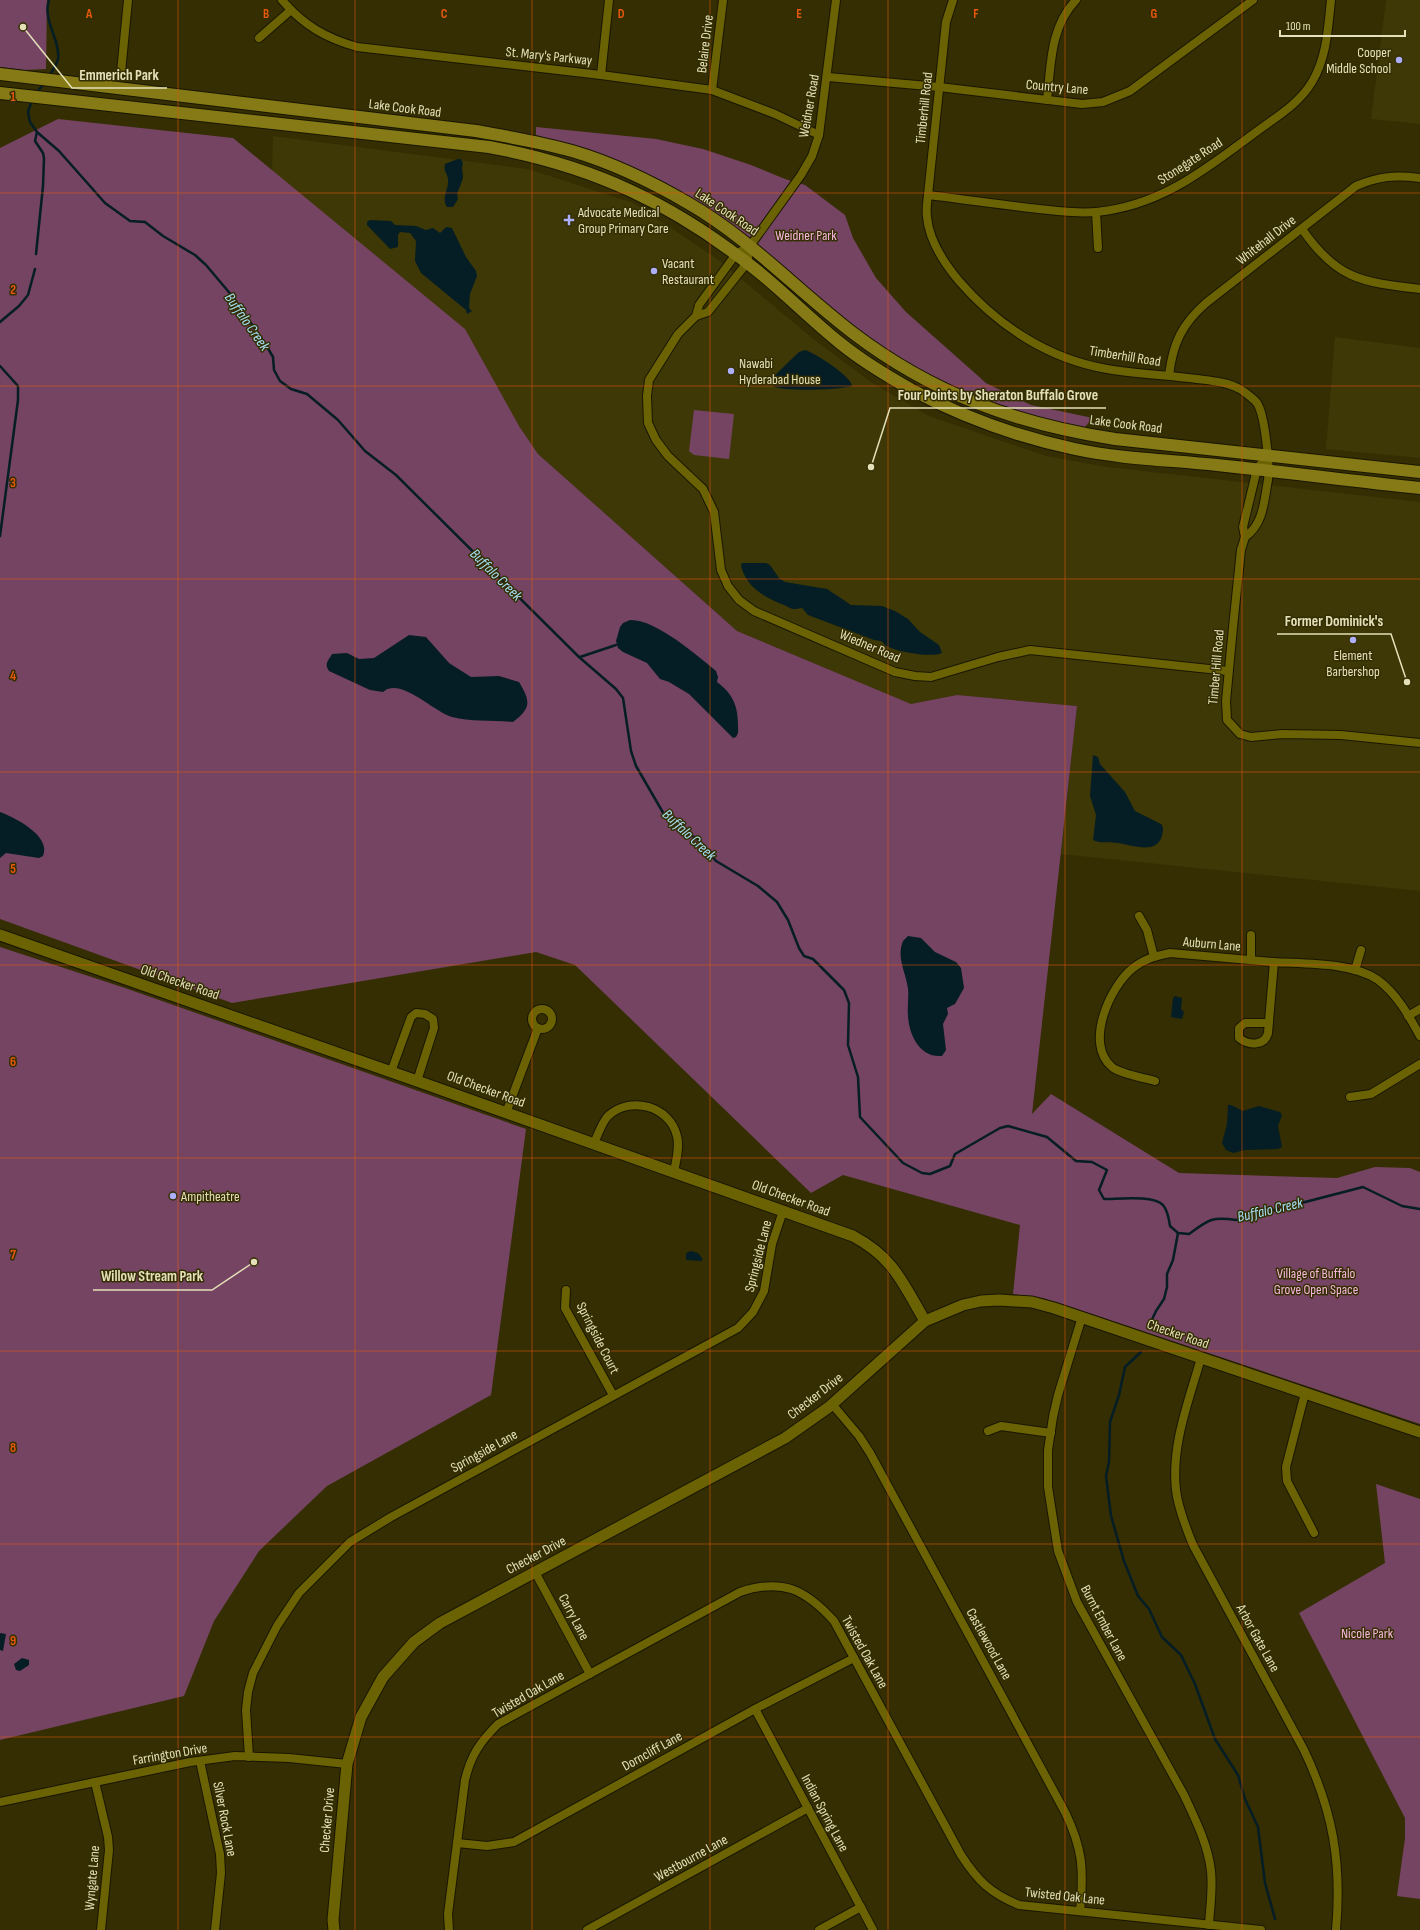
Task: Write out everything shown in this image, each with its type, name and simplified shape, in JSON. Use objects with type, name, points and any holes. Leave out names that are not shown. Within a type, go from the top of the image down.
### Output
[{"type":"main road","name":"Lake Cook Road","points":[[0,75],[476,131],[529,140],[573,151],[626,170],[688,202],[750,246],[853,333],[884,354],[936,385],[986,408],[1032,423],[1077,433],[1267,456],[1420,472]]},
{"type":"main road","name":"Lake Cook Road","points":[[0,93],[467,145],[525,154],[572,167],[603,178],[639,194],[703,230],[736,254],[834,338],[860,358],[911,389],[965,416],[996,427],[1076,449],[1420,488]]},
{"type":"street","points":[[121,72],[128,0]]},
{"type":"street","name":"St. Mary's Parkway","points":[[282,0],[291,10],[312,27],[332,39],[357,47],[602,75],[712,90],[769,111],[819,135]]},
{"type":"street","points":[[602,75],[609,0]]},
{"type":"street","name":"Belaire Drive","points":[[712,90],[723,0]]},
{"type":"street","name":"Weidner Road","points":[[696,316],[698,305],[736,254],[750,246],[801,175],[812,156],[819,135],[828,77],[836,0]]},
{"type":"street","name":"Timberhill Road","points":[[953,0],[946,22],[927,216],[930,230],[946,266],[970,294],[999,320],[1032,342],[1066,358],[1104,368],[1224,382],[1243,391],[1257,403],[1264,422],[1267,456]]},
{"type":"street","points":[[1047,100],[1053,43],[1060,21],[1076,0]]},
{"type":"street","name":"Country Lane","points":[[828,77],[939,87],[1082,104],[1103,102],[1130,91],[1253,0]]},
{"type":"street","name":"Stonegate Road","points":[[928,196],[1070,212],[1096,212],[1144,202],[1176,189],[1300,99],[1312,82],[1321,63],[1327,43],[1331,0]]},
{"type":"street","points":[[258,38],[291,10]]},
{"type":"street","name":"Whitehall Drive","points":[[1169,375],[1171,360],[1178,337],[1184,325],[1192,315],[1356,186],[1374,178],[1400,176],[1420,178]]},
{"type":"street","points":[[1096,212],[1098,248]]},
{"type":"street","points":[[1302,230],[1316,249],[1330,264],[1349,274],[1371,283],[1420,288]]},
{"type":"street","name":"Weidner Road","points":[[647,396],[649,380],[678,334],[696,316],[708,312],[747,263],[750,246]]},
{"type":"street","name":"Wiedner Road","points":[[647,396],[648,422],[656,440],[669,456],[703,488],[714,512],[721,570],[728,586],[739,600],[754,611],[895,672],[915,676],[931,677],[998,656],[1030,650],[1228,671]]},
{"type":"street","name":"Timber Hill Road","points":[[1267,456],[1257,469],[1243,526],[1245,537],[1242,550],[1228,671],[1225,713],[1227,720],[1240,734],[1251,737],[1282,734],[1341,734],[1420,743]]},
{"type":"street","name":"Timber Hill Road","points":[[1245,537],[1254,531],[1264,503],[1270,471],[1267,456]]},
{"type":"street","points":[[1139,916],[1147,930],[1154,957]]},
{"type":"street","name":"Old Checker Road","points":[[0,935],[594,1143],[852,1236],[870,1245],[893,1266],[925,1321]]},
{"type":"street","points":[[1251,935],[1251,960]]},
{"type":"street","points":[[1355,970],[1361,950]]},
{"type":"street","name":"Auburn Lane","points":[[1155,1081],[1113,1068],[1105,1060],[1100,1042],[1101,1022],[1109,999],[1121,981],[1133,968],[1154,957],[1170,953],[1355,970],[1378,980],[1388,990],[1408,1016],[1420,1036]]},
{"type":"street","points":[[1269,1023],[1274,962]]},
{"type":"street","points":[[1408,1016],[1420,1009]]},
{"type":"street","points":[[391,1072],[411,1017],[416,1013],[425,1014],[433,1019],[434,1028],[417,1081]]},
{"type":"street","points":[[506,1113],[538,1028]]},
{"type":"street","points":[[1350,1097],[1371,1094],[1420,1064]]},
{"type":"street","points":[[594,1143],[607,1116],[618,1109],[629,1106],[644,1105],[654,1108],[665,1116],[674,1126],[678,1137],[674,1172]]},
{"type":"street","name":"Springside Lane","points":[[249,1757],[246,1710],[248,1692],[253,1673],[277,1626],[299,1593],[323,1568],[350,1542],[391,1517],[738,1328],[754,1312],[764,1291],[772,1244],[783,1211]]},
{"type":"street","name":"Springside Court","points":[[566,1290],[565,1308],[614,1395]]},
{"type":"street","name":"Checker Road","points":[[925,1321],[962,1305],[999,1300],[1032,1302],[1082,1317],[1420,1432]]},
{"type":"street","name":"Burnt Ember Lane","points":[[1082,1317],[1058,1395],[1051,1433],[1048,1487],[1051,1520],[1058,1551],[1077,1602],[1184,1795],[1207,1849],[1212,1872],[1209,1924]]},
{"type":"street","name":"Checker Drive","points":[[334,1930],[333,1920],[347,1764],[360,1717],[383,1677],[414,1642],[440,1623],[785,1438],[832,1404],[925,1321]]},
{"type":"street","name":"Arbor Gate Lane","points":[[1201,1358],[1179,1436],[1175,1471],[1176,1490],[1185,1525],[1193,1545],[1304,1750],[1316,1775],[1327,1806],[1335,1844],[1339,1880],[1336,1930]]},
{"type":"street","points":[[1305,1393],[1286,1467],[1287,1481],[1314,1533]]},
{"type":"street","name":"Castlewood Lane","points":[[832,1404],[859,1436],[870,1453],[1066,1812],[1075,1832],[1082,1863],[1083,1883],[1080,1911]]},
{"type":"street","points":[[988,1431],[1001,1426],[1051,1433]]},
{"type":"street","name":"Carry Lane","points":[[535,1572],[590,1674]]},
{"type":"street","name":"Twisted Oak Lane","points":[[449,1930],[448,1914],[465,1780],[470,1761],[482,1740],[498,1724],[740,1592],[758,1586],[773,1585],[792,1589],[812,1600],[834,1621],[961,1855],[974,1876],[989,1889],[1019,1905],[1261,1930]]},
{"type":"street","name":"Dorncliff Lane","points":[[457,1843],[487,1846],[514,1842],[755,1709],[854,1658]]},
{"type":"street","name":"Indian Spring Lane","points":[[755,1709],[873,1930]]},
{"type":"street","name":"Farrington Drive","points":[[0,1802],[200,1761],[235,1756],[289,1758],[347,1764]]},
{"type":"street","name":"Silver Rock Lane","points":[[200,1761],[220,1854],[221,1873],[215,1930]]},
{"type":"street","name":"Wyngate Lane","points":[[95,1782],[108,1837],[109,1850],[101,1930]]},
{"type":"street","name":"Westbourne Lane","points":[[588,1930],[808,1808]]},
{"type":"street","points":[[819,1930],[860,1907]]},
{"type":"shaded area","name":"Cooper Middle School","points":[[1386,0],[1420,0],[1420,124],[1371,119]]},
{"type":"shaded area","points":[[273,136],[528,169],[633,203],[716,258],[817,342],[874,384],[929,416],[1046,456],[1107,467],[1420,502],[1420,891],[1061,854],[1077,706],[957,695],[911,704],[737,631],[538,454],[519,426],[272,170]]},
{"type":"shaded area","points":[[1335,337],[1420,348],[1420,458],[1326,449]]},
{"type":"green space","points":[[0,0],[47,0],[46,69],[24,70],[0,67]]},
{"type":"green space","name":"Village of Buffalo Grove Open Space","points":[[58,119],[233,138],[465,329],[519,426],[538,454],[737,631],[911,704],[957,695],[1077,706],[1032,1114],[1051,1094],[1179,1173],[1337,1178],[1375,1167],[1410,1168],[1420,1172],[1420,1424],[1043,1298],[1013,1294],[1020,1225],[843,1175],[811,1193],[575,965],[536,952],[232,1003],[0,919],[0,148]]},
{"type":"green space","name":"Weidner Park","points":[[536,127],[656,139],[703,149],[805,185],[845,215],[853,238],[876,278],[906,312],[986,383],[1031,405],[1093,418],[1082,430],[1056,424],[963,392],[892,355],[837,313],[768,255],[601,157],[536,135]]},
{"type":"green space","points":[[694,410],[734,414],[729,459],[694,455],[689,451]]},
{"type":"green space","points":[[0,947],[125,988],[526,1129],[491,1395],[327,1486],[259,1551],[214,1621],[184,1696],[0,1740]]},
{"type":"green space","name":"Nicole Park","points":[[1376,1484],[1420,1499],[1420,1899],[1397,1896],[1405,1838],[1405,1818],[1299,1613],[1385,1563]]},
{"type":"water","points":[[461,159],[463,164],[463,177],[457,194],[458,199],[453,207],[447,207],[445,203],[445,196],[448,180],[445,164]]},
{"type":"water","points":[[370,220],[391,221],[395,225],[416,226],[426,230],[433,228],[440,233],[446,227],[452,228],[466,257],[476,271],[477,276],[470,294],[469,308],[472,311],[467,314],[466,310],[421,273],[415,261],[416,241],[410,233],[400,232],[398,235],[398,247],[390,249],[367,225],[367,222]]},
{"type":"water","points":[[805,350],[824,360],[839,371],[846,377],[852,386],[836,389],[811,390],[787,389],[773,386],[771,379],[799,352]]},
{"type":"water","points":[[742,563],[766,563],[770,565],[779,578],[785,582],[827,589],[851,605],[882,606],[895,611],[908,619],[920,632],[939,645],[942,653],[922,655],[890,648],[881,641],[874,640],[808,615],[802,608],[793,609],[770,599],[752,586],[747,580],[741,566]]},
{"type":"water","points":[[630,620],[640,621],[663,631],[716,671],[718,677],[717,682],[731,696],[736,706],[738,734],[736,737],[733,738],[689,694],[669,682],[660,679],[647,663],[623,652],[618,648],[616,641],[620,627],[623,623]]},
{"type":"water","points":[[409,635],[426,637],[449,663],[471,677],[499,676],[519,682],[527,700],[526,708],[523,713],[513,722],[459,719],[445,714],[411,693],[395,688],[387,689],[383,692],[370,690],[329,671],[328,669],[327,662],[332,654],[347,653],[359,659],[374,658]]},
{"type":"water","points":[[1093,755],[1098,757],[1100,764],[1125,792],[1135,811],[1162,825],[1162,836],[1159,842],[1154,846],[1142,847],[1093,840],[1096,815],[1090,796]]},
{"type":"water","points":[[0,812],[14,818],[30,828],[37,835],[42,841],[44,849],[43,856],[39,858],[6,853],[0,858]]},
{"type":"water","points":[[908,936],[921,938],[935,952],[956,962],[961,968],[964,988],[955,1004],[947,1008],[948,1014],[943,1024],[946,1050],[942,1056],[934,1056],[922,1049],[913,1038],[911,1031],[908,1013],[908,989],[901,959],[901,947],[903,941]]},
{"type":"water","points":[[1175,996],[1182,998],[1181,1009],[1184,1012],[1182,1019],[1171,1017],[1173,998]]},
{"type":"water","points":[[1228,1105],[1243,1111],[1259,1106],[1280,1112],[1282,1115],[1278,1126],[1282,1147],[1278,1149],[1245,1150],[1233,1153],[1226,1150],[1222,1143],[1227,1124]]},
{"type":"water","points":[[691,1251],[698,1253],[702,1258],[702,1261],[686,1260],[686,1253]]},
{"type":"water","points":[[0,1633],[6,1634],[3,1651],[0,1650]]},
{"type":"water","points":[[22,1658],[29,1660],[29,1665],[20,1671],[16,1670],[14,1664]]},
{"type":"waterway","name":"Buffalo Creek","points":[[49,0],[48,15],[57,45],[58,59],[49,77]]},
{"type":"waterway","name":"Buffalo Creek","points":[[37,92],[44,84]]},
{"type":"waterway","name":"Buffalo Creek","points":[[32,100],[28,112],[30,122],[37,132],[59,151],[105,203],[130,221],[145,222],[163,236],[195,255],[206,265],[233,297],[266,345],[273,357],[274,370],[280,381],[291,389],[307,394],[338,420],[365,451],[396,475],[579,657],[616,689],[623,698],[631,751],[636,766],[665,816],[676,827],[696,838],[716,861],[758,886],[777,902],[788,920],[799,948],[804,956],[813,959],[844,990],[849,1003],[848,1045],[858,1077],[860,1117],[903,1163],[922,1173],[930,1174],[950,1166],[955,1154],[1000,1128],[1008,1126],[1047,1137],[1076,1161],[1092,1162],[1107,1170],[1099,1190],[1104,1199],[1135,1198],[1152,1200],[1163,1205],[1168,1215],[1170,1226],[1178,1233],[1189,1234],[1211,1220],[1236,1220],[1363,1187],[1402,1206],[1420,1209]]},
{"type":"waterway","points":[[36,254],[43,186],[44,158],[43,153],[35,141],[37,132]]},
{"type":"waterway","points":[[0,322],[19,306],[28,295],[35,269]]},
{"type":"waterway","points":[[0,366],[18,386],[18,400],[0,536]]},
{"type":"waterway","points":[[580,657],[616,645]]},
{"type":"waterway","points":[[1148,1328],[1156,1311],[1164,1299],[1167,1287],[1167,1274],[1173,1260],[1178,1233]]},
{"type":"waterway","points":[[1141,1352],[1125,1367],[1119,1395],[1110,1422],[1109,1462],[1106,1476],[1111,1516],[1124,1561],[1138,1596],[1149,1609],[1162,1637],[1181,1655],[1195,1684],[1215,1739],[1238,1775],[1245,1799],[1258,1827],[1265,1883],[1275,1919]]},
{"type":"place","name":"Emmerich Park","points":[[23,27]]},
{"type":"place","name":"Cooper Middle School","points":[[1399,60]]},
{"type":"place","name":"Advocate Medical Group Primary Care","points":[[569,220]]},
{"type":"place","name":"Vacant Restaurant","points":[[654,271]]},
{"type":"place","name":"Nawabi Hyderabad House","points":[[731,371]]},
{"type":"place","name":"Four Points by Sheraton Buffalo Grove","points":[[871,467]]},
{"type":"place","name":"Element Barbershop","points":[[1353,640]]},
{"type":"place","name":"Former Dominick's","points":[[1407,682]]},
{"type":"place","name":"Ampitheatre","points":[[173,1196]]},
{"type":"place","name":"Willow Stream Park","points":[[254,1262]]}]
